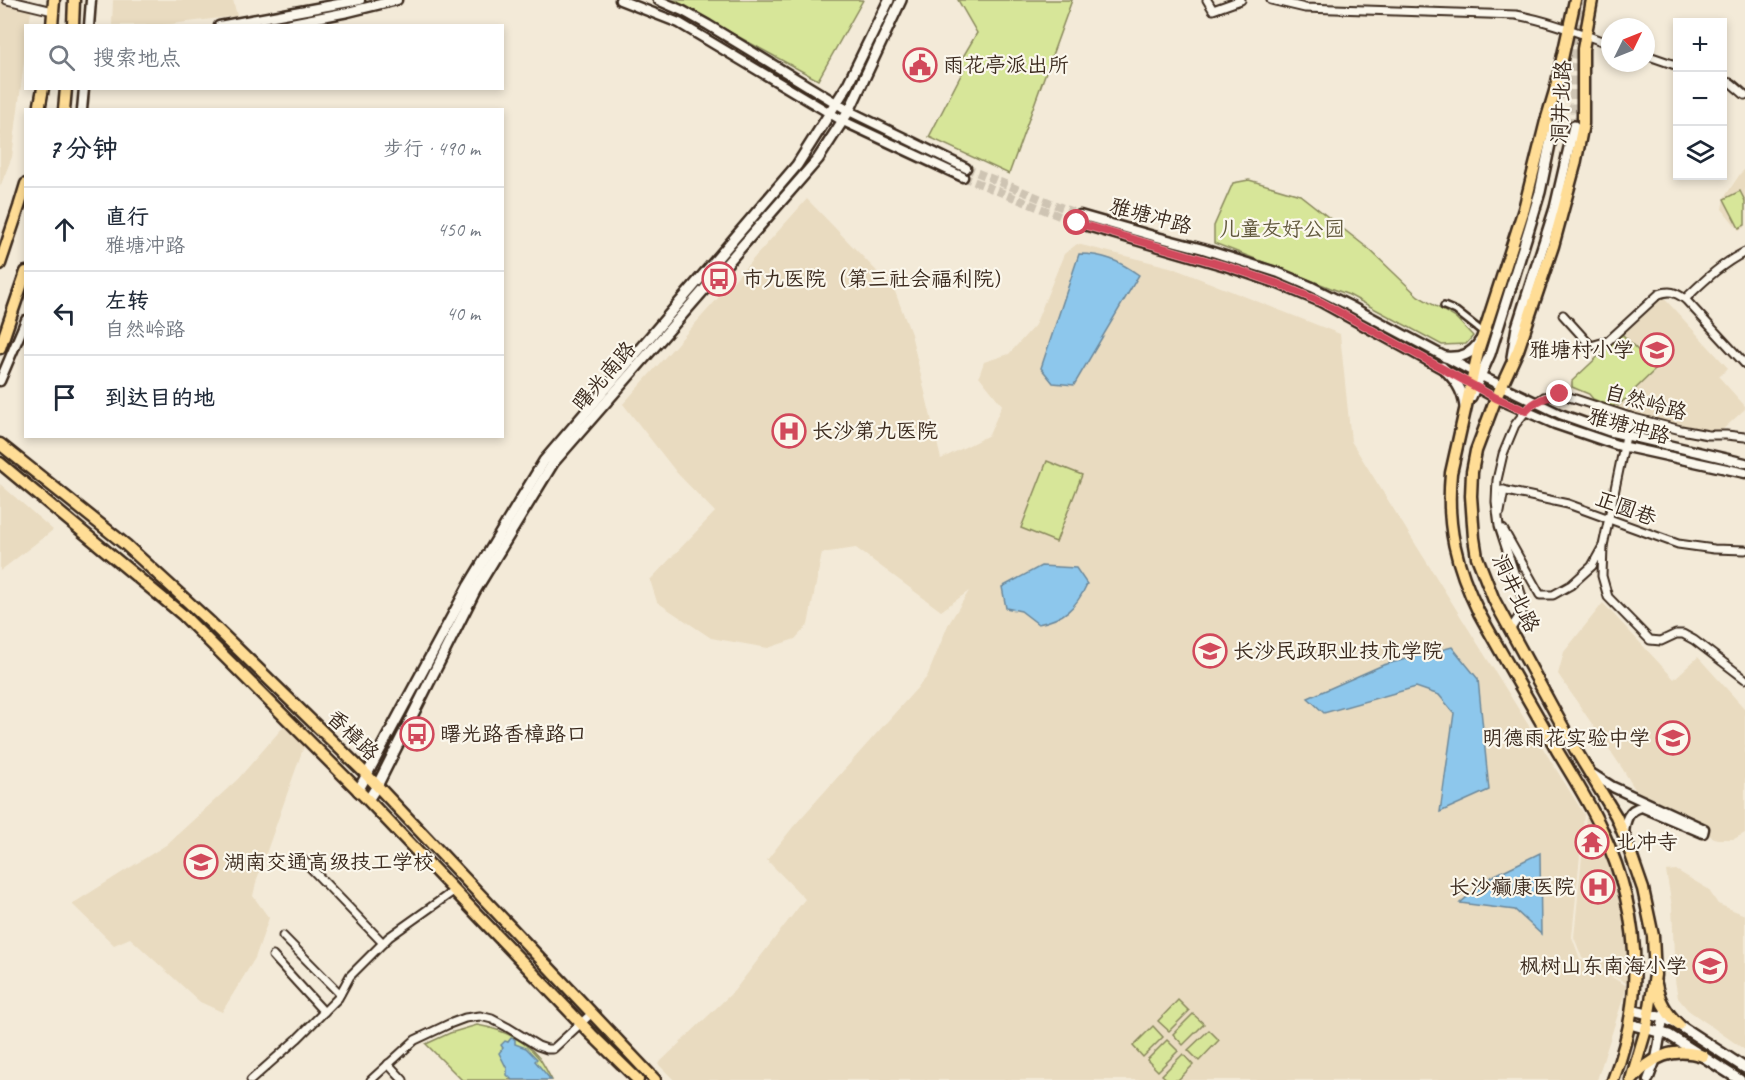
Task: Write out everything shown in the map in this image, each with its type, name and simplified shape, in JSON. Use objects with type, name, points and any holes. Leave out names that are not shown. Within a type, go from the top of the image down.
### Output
[{"type":"main road","points":[[73,24],[74,0]]},
{"type":"main road","name":"曙光南路","points":[[358,791],[469,585],[544,461],[797,165],[847,86],[889,0]]},
{"type":"main road","name":"曙光南路","points":[[369,800],[475,591],[553,463],[818,159],[849,111],[901,0]]},
{"type":"main road","name":"洞井北路","points":[[1575,0],[1555,90],[1524,209],[1483,335],[1475,379],[1455,454],[1449,493],[1450,522],[1459,568],[1479,613],[1600,826],[1613,855],[1631,916],[1635,948],[1632,1010],[1626,1044],[1614,1078]]},
{"type":"main road","name":"洞井北路","points":[[1592,0],[1583,49],[1583,124],[1575,165],[1553,246],[1518,350],[1496,398],[1476,451],[1472,472],[1471,508],[1477,557],[1494,600],[1585,765],[1616,816],[1641,881],[1650,916],[1655,952],[1654,975],[1646,1028],[1631,1080]]},
{"type":"main road","points":[[52,24],[54,6]]},
{"type":"main road","points":[[39,108],[43,90]]},
{"type":"main road","points":[[64,108],[66,90]]},
{"type":"main road","points":[[1475,379],[1490,354],[1529,229],[1540,192],[1554,125]]},
{"type":"main road","points":[[1510,368],[1517,327],[1555,208],[1574,126]]},
{"type":"main road","points":[[0,264],[24,190]]},
{"type":"main road","points":[[0,348],[24,278]]},
{"type":"main road","points":[[1445,357],[1460,357],[1467,354],[1478,345],[1483,335]]},
{"type":"main road","points":[[1442,367],[1460,387],[1466,410]]},
{"type":"main road","name":"香樟路","points":[[0,444],[126,544],[211,623],[378,786],[655,1080]]},
{"type":"main road","name":"香樟路","points":[[0,463],[183,615],[369,800],[638,1080]]},
{"type":"main road","points":[[1654,975],[1664,1014]]},
{"type":"main road","points":[[1632,1010],[1649,1014],[1664,1014],[1745,1068]]},
{"type":"main road","points":[[1630,1023],[1661,1032],[1677,1040],[1740,1080]]},
{"type":"main road","points":[[1631,1080],[1663,1055],[1682,1051],[1703,1056]]},
{"type":"street","points":[[7,0],[54,6]]},
{"type":"street","points":[[89,24],[92,0]]},
{"type":"street","points":[[283,24],[360,0]]},
{"type":"street","points":[[231,24],[347,5],[397,0]]},
{"type":"street","points":[[620,0],[679,23],[829,114],[963,177]]},
{"type":"street","points":[[658,0],[708,25],[836,104],[966,168]]},
{"type":"street","points":[[1208,0],[1213,10],[1241,0]]},
{"type":"street","points":[[1270,0],[1305,9],[1516,15],[1547,21],[1601,41]]},
{"type":"street","points":[[1655,58],[1673,65]]},
{"type":"street","points":[[1727,82],[1745,95]]},
{"type":"street","points":[[82,108],[84,90]]},
{"type":"street","name":"雅塘冲路","points":[[1745,463],[1627,436],[1560,414],[1501,386],[1475,379],[1442,367],[1321,302],[1276,283],[1079,219],[1203,249],[1280,273],[1348,305],[1445,357],[1475,379],[1496,398],[1555,424],[1624,446],[1745,473]]},
{"type":"street","points":[[1685,299],[1715,271],[1745,252]]},
{"type":"street","points":[[1563,315],[1591,346],[1608,341],[1659,294],[1667,291],[1674,292],[1685,299],[1745,364]]},
{"type":"street","points":[[1444,306],[1456,311],[1483,335]]},
{"type":"street","points":[[0,381],[24,325]]},
{"type":"street","name":"自然岭路","points":[[1510,630],[1522,612],[1524,603],[1499,526],[1496,502],[1501,489],[1503,454],[1515,426],[1526,411],[1544,397],[1560,394],[1630,417],[1708,435],[1745,437]]},
{"type":"street","points":[[1630,417],[1603,546],[1602,576],[1608,597],[1650,640],[1661,641],[1676,634],[1683,634],[1745,679]]},
{"type":"street","points":[[1501,489],[1502,527],[1540,595],[1554,595],[1571,585],[1592,566],[1603,546]]},
{"type":"street","name":"正圆巷","points":[[1501,489],[1568,504],[1678,544],[1745,550]]},
{"type":"street","points":[[1585,765],[1590,772],[1613,787],[1704,829],[1703,833],[1642,807],[1633,810],[1627,816],[1624,835]]},
{"type":"street","points":[[304,861],[383,943]]},
{"type":"street","points":[[251,1080],[324,1012],[340,994],[350,976],[389,937],[455,890]]},
{"type":"street","points":[[283,936],[340,994]]},
{"type":"street","points":[[273,956],[324,1012]]},
{"type":"street","points":[[371,1080],[415,1040],[465,1018],[480,1016],[492,1019],[538,1046],[553,1049],[592,1012]]},
{"type":"street","points":[[1648,1080],[1656,1059],[1664,1014]]},
{"type":"street","points":[[388,1064],[403,1080]]},
{"type":"shaded area","points":[[0,0],[33,0],[29,24],[24,24],[24,62],[12,157],[0,187]]},
{"type":"shaded area","points":[[113,0],[233,0],[237,16],[171,24],[112,24]]},
{"type":"shaded area","points":[[1745,169],[1745,227],[1739,230],[1722,209],[1724,198]]},
{"type":"shaded area","name":"长沙民政职业技术学院","points":[[807,199],[894,289],[911,334],[941,459],[989,435],[1002,405],[979,376],[984,362],[1009,354],[1035,325],[1064,254],[1077,244],[1170,267],[1340,334],[1351,441],[1584,814],[1572,937],[1580,959],[1627,986],[1597,1080],[674,1080],[658,1064],[734,991],[805,899],[767,860],[793,827],[927,677],[948,625],[969,591],[941,611],[856,548],[822,553],[808,625],[795,639],[768,648],[711,638],[657,602],[650,580],[715,512],[677,473],[623,404]]},
{"type":"shaded area","name":"雅塘村小学","points":[[1662,296],[1728,368],[1719,377],[1745,406],[1745,409],[1718,434],[1693,430],[1616,409],[1616,406],[1613,409],[1570,388],[1571,381]]},
{"type":"shaded area","points":[[0,484],[53,530],[0,571]]},
{"type":"shaded area","name":"明德雨花实验中学","points":[[1603,603],[1674,679],[1698,657],[1745,709],[1745,833],[1734,839],[1717,839],[1647,809],[1558,674],[1564,652]]},
{"type":"shaded area","name":"湖南交通高级技工学校","points":[[284,726],[304,746],[253,896],[269,918],[255,958],[222,1012],[200,1002],[130,938],[114,945],[72,904],[166,845],[238,779]]},
{"type":"shaded area","name":"长沙癫康医院","points":[[1586,816],[1611,860],[1623,913],[1628,953],[1628,984],[1582,958],[1574,937]]},
{"type":"shaded area","name":"枫树山东南海小学","points":[[1676,870],[1708,889],[1718,904],[1745,915],[1745,1050],[1688,1010],[1678,998],[1675,980],[1672,906],[1666,871]]},
{"type":"green space","points":[[671,0],[863,0],[818,80]]},
{"type":"green space","points":[[958,0],[1072,0],[1009,174],[929,137],[964,69],[961,60],[977,33]]},
{"type":"green space","name":"儿童友好公园","points":[[1249,180],[1300,195],[1370,250],[1418,296],[1456,318],[1473,336],[1466,344],[1442,345],[1349,295],[1214,243],[1214,226],[1233,183]]},
{"type":"green space","points":[[1740,191],[1745,201],[1745,225],[1739,228],[1724,199]]},
{"type":"green space","points":[[1622,334],[1656,369],[1630,394],[1631,397],[1618,406],[1616,404],[1612,407],[1572,387],[1572,381]]},
{"type":"green space","points":[[1047,461],[1082,475],[1056,542],[1021,528]]},
{"type":"green space","points":[[1178,1000],[1189,1011],[1169,1031],[1158,1021]]},
{"type":"green space","points":[[1193,1014],[1204,1024],[1183,1045],[1173,1034]]},
{"type":"green space","points":[[477,1025],[503,1032],[527,1046],[540,1059],[552,1080],[462,1080],[426,1044],[450,1033]]},
{"type":"green space","points":[[1153,1026],[1163,1037],[1143,1057],[1133,1046]]},
{"type":"green space","points":[[1209,1030],[1219,1040],[1199,1061],[1188,1050]]},
{"type":"green space","points":[[1167,1040],[1178,1051],[1158,1071],[1147,1060]]},
{"type":"green space","points":[[1183,1054],[1193,1065],[1178,1080],[1168,1080],[1162,1075]]},
{"type":"water","points":[[1079,254],[1111,259],[1139,275],[1074,385],[1053,383],[1041,368]]},
{"type":"water","points":[[1041,566],[1076,568],[1087,584],[1074,606],[1068,611],[1055,619],[1038,624],[1021,611],[1006,608],[1002,587]]},
{"type":"water","points":[[1452,647],[1478,679],[1489,790],[1440,812],[1454,713],[1439,695],[1416,687],[1324,713],[1308,698],[1383,665]]},
{"type":"water","points":[[1540,853],[1541,934],[1515,910],[1460,903],[1491,877]]},
{"type":"water","points":[[511,1038],[515,1039],[515,1044],[526,1048],[537,1059],[535,1061],[551,1080],[512,1080],[507,1075],[507,1069],[499,1053],[503,1048],[501,1045]]},
{"type":"tunnel","points":[[1574,126],[1573,69],[1584,0]]},
{"type":"tunnel","points":[[1554,125],[1561,85]]},
{"type":"tunnel","points":[[966,168],[1080,215]]},
{"type":"tunnel","points":[[963,177],[1077,223]]},
{"type":"place","name":"雨花亭派出所","points":[[920,65]]},
{"type":"place","name":"市九医院（第三社会福利院）","points":[[719,279]]},
{"type":"place","name":"雅塘村小学","points":[[1657,350]]},
{"type":"place","name":"长沙第九医院","points":[[789,431]]},
{"type":"place","name":"长沙民政职业技术学院","points":[[1210,651]]},
{"type":"place","name":"曙光路香樟路口","points":[[417,734]]},
{"type":"place","name":"明德雨花实验中学","points":[[1673,738]]},
{"type":"place","name":"北冲寺","points":[[1592,842]]},
{"type":"place","name":"湖南交通高级技工学校","points":[[201,862]]},
{"type":"place","name":"长沙癫康医院","points":[[1598,887]]},
{"type":"place","name":"枫树山东南海小学","points":[[1710,966]]},
{"type":"route","points":[[1077,223],[1276,283],[1321,302],[1496,398],[1526,411],[1544,397],[1560,394]]}]
